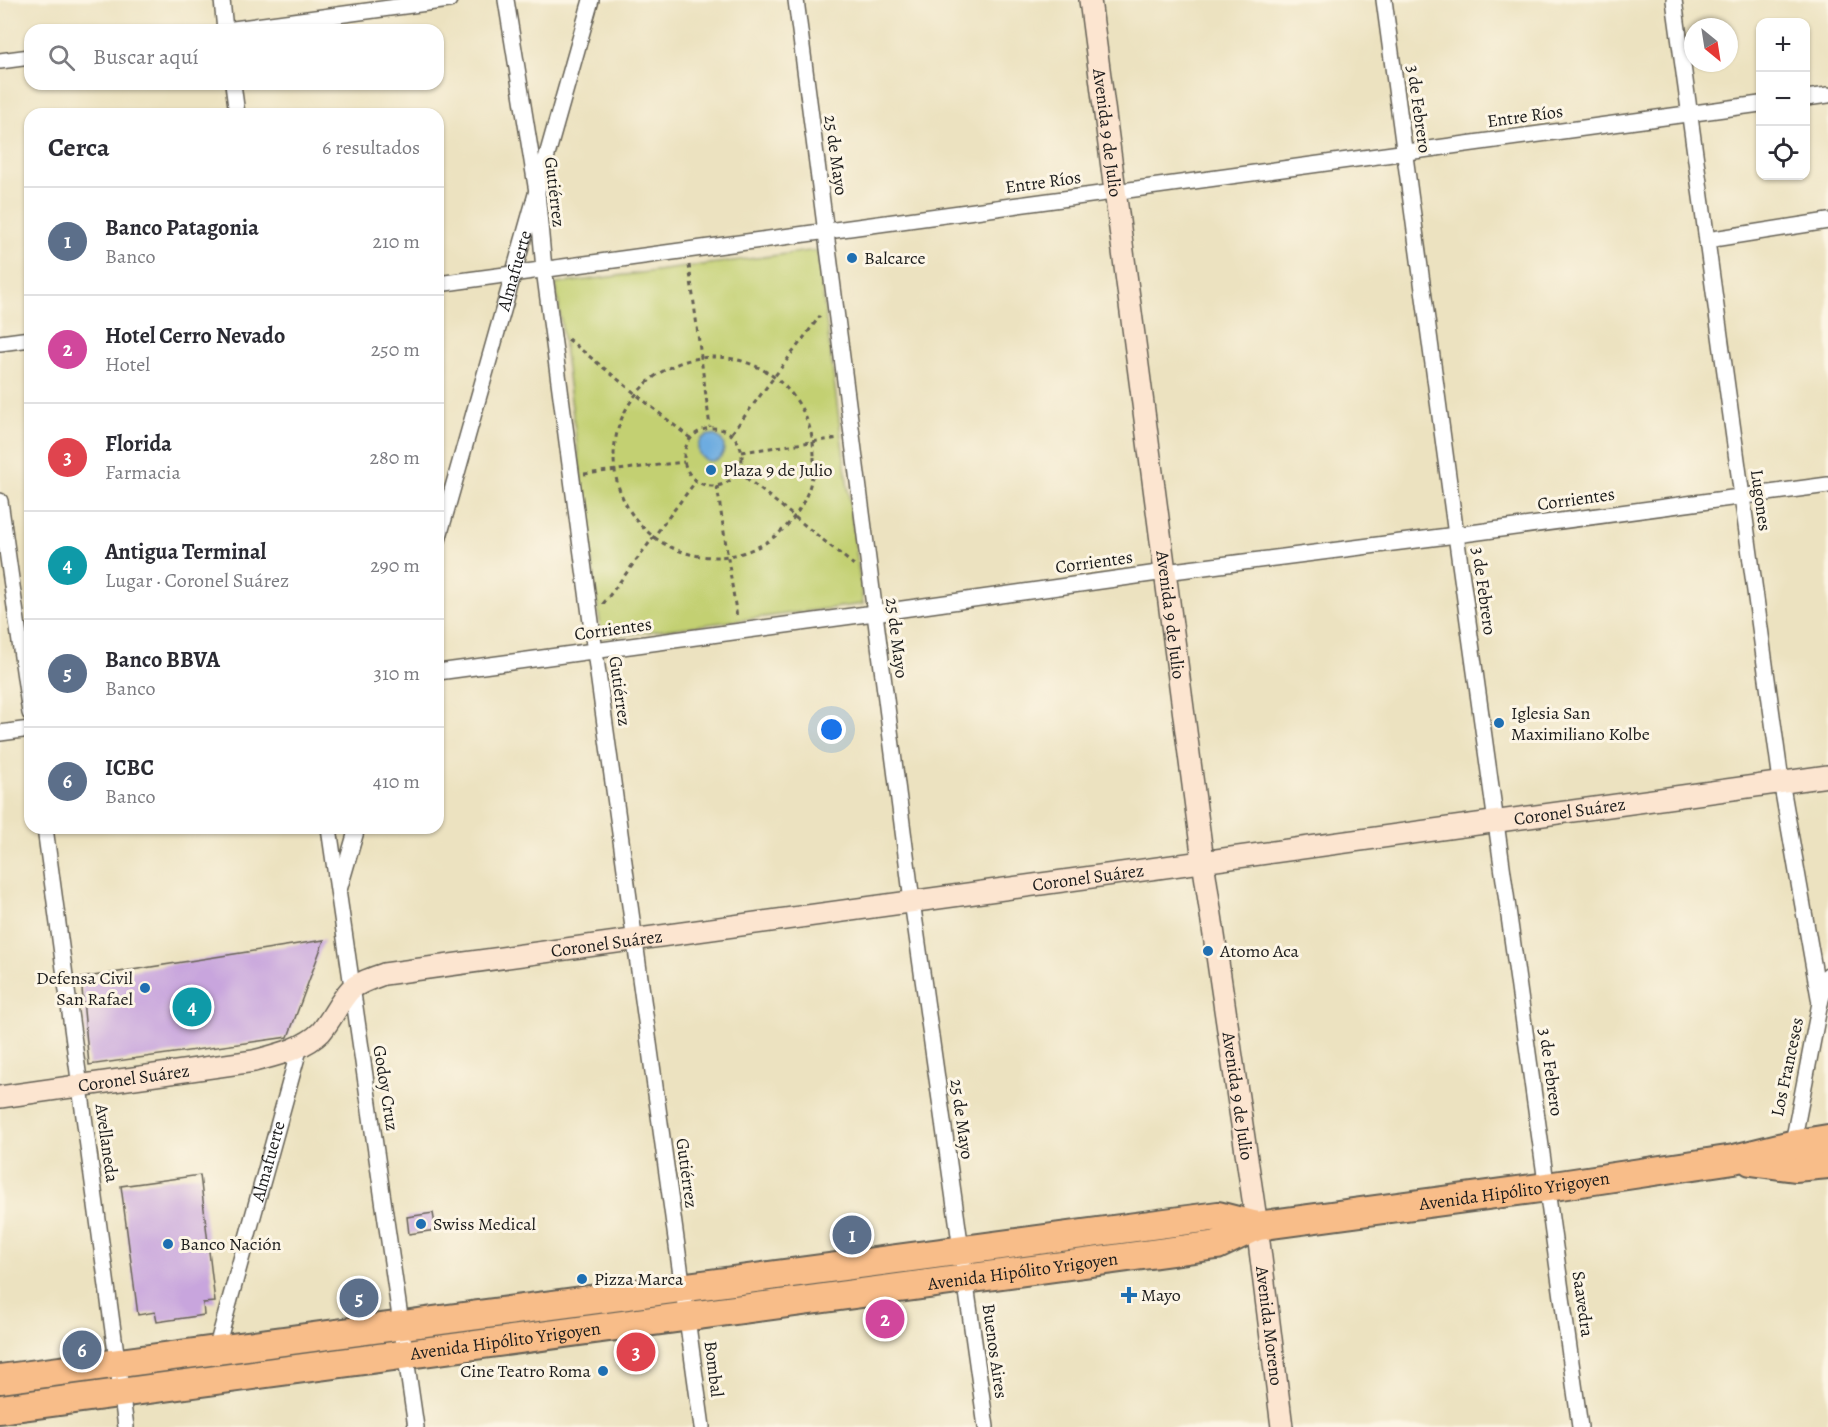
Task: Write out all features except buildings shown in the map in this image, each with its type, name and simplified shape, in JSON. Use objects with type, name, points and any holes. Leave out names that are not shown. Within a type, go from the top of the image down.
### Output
[{"type":"highway","name":"Avenida Hipólito Yrigoyen","points":[[1793,1156],[1828,1139]]},
{"type":"highway","name":"Avenida Hipólito Yrigoyen","points":[[0,1409],[1217,1245],[1257,1226],[1734,1159],[1793,1156],[1828,1164]]},
{"type":"highway","name":"Avenida Hipólito Yrigoyen","points":[[0,1379],[1218,1216],[1257,1226]]},
{"type":"street","points":[[222,0],[225,24]]},
{"type":"street","points":[[271,24],[449,0]]},
{"type":"street","name":"Gutiérrez","points":[[506,0],[537,192],[544,269],[595,652],[688,1317]]},
{"type":"street","name":"Almafuerte","points":[[444,519],[591,0]]},
{"type":"street","name":"25 de Mayo","points":[[796,0],[912,901],[966,1279]]},
{"type":"street","name":"Avenida 9 de Julio","points":[[1090,0],[1203,861],[1257,1226]]},
{"type":"street","name":"3 de Febrero","points":[[1384,0],[1547,1187]]},
{"type":"street","name":"Lugones","points":[[1674,0],[1781,781],[1820,1003]]},
{"type":"street","points":[[0,61],[24,58]]},
{"type":"street","points":[[234,90],[236,108]]},
{"type":"street","points":[[1810,97],[1828,95]]},
{"type":"street","name":"Entre Ríos","points":[[444,283],[1756,105]]},
{"type":"street","points":[[1707,240],[1828,221]]},
{"type":"street","points":[[0,343],[24,340]]},
{"type":"street","name":"Corrientes","points":[[444,671],[1165,572],[1828,485]]},
{"type":"street","points":[[0,501],[24,671]]},
{"type":"street","points":[[0,733],[24,730]]},
{"type":"street","name":"Coronel Suárez","points":[[351,989],[384,974],[1828,776]]},
{"type":"street","name":"Avellaneda","points":[[46,834],[126,1427]]},
{"type":"street","name":"Godoy Cruz","points":[[330,834],[416,1427]]},
{"type":"street","points":[[338,896],[355,834]]},
{"type":"street","name":"Los Franceses","points":[[1793,1156],[1820,1003],[1828,975]]},
{"type":"street","points":[[300,1046],[320,1033],[351,989]]},
{"type":"street","name":"Almafuerte","points":[[216,1350],[300,1046]]},
{"type":"street","name":"Coronel Suárez","points":[[0,1097],[254,1062],[300,1046]]},
{"type":"street","name":"Saavedra","points":[[1547,1187],[1580,1427]]},
{"type":"street","name":"Avenida Moreno","points":[[1257,1226],[1282,1427]]},
{"type":"street","name":"Buenos Aires","points":[[966,1279],[986,1427]]},
{"type":"street","name":"Bombal","points":[[688,1317],[702,1427]]},
{"type":"path","points":[[688,250],[710,427]]},
{"type":"path","points":[[732,434],[825,310]]},
{"type":"path","points":[[563,335],[690,438]]},
{"type":"path","points":[[701,357],[727,357],[752,363],[775,376],[793,394],[807,416],[814,441],[814,468],[808,494],[794,517],[776,536],[753,549],[728,556],[702,556],[676,550],[654,537],[634,519],[621,496],[614,471],[616,435],[621,417],[635,394],[654,376],[676,363],[701,357]]},
{"type":"path","points":[[710,427],[718,427],[732,434],[742,452],[739,472],[733,478],[717,486],[696,481],[686,470],[684,462],[686,445],[690,438],[702,429],[710,427]]},
{"type":"path","points":[[742,452],[841,437]]},
{"type":"path","points":[[581,475],[684,462]]},
{"type":"path","points":[[739,472],[859,569]]},
{"type":"path","points":[[598,611],[696,481]]},
{"type":"path","points":[[717,486],[738,620]]},
{"type":"green space","points":[[817,250],[863,604],[602,638],[556,284]]},
{"type":"water","points":[[711,435],[720,439],[724,448],[720,457],[711,461],[702,457],[698,448],[702,439]]},
{"type":"place","name":"Balcarce","points":[[852,258]]},
{"type":"place","name":"Plaza 9 de Julio","points":[[711,470]]},
{"type":"place","name":"Iglesia San Maximiliano Kolbe","points":[[1499,723]]},
{"type":"place","name":"Atomo Aca","points":[[1208,951]]},
{"type":"place","name":"Defensa Civil San Rafael","points":[[145,988]]},
{"type":"place","name":"Antigua Terminal","points":[[192,1007]]},
{"type":"place","name":"Swiss Medical","points":[[421,1224]]},
{"type":"place","name":"Banco Patagonia","points":[[852,1235]]},
{"type":"place","name":"Banco Nación","points":[[168,1244]]},
{"type":"place","name":"Pizza Marca","points":[[582,1279]]},
{"type":"place","name":"Mayo","points":[[1129,1295]]},
{"type":"place","name":"Banco BBVA","points":[[359,1298]]},
{"type":"place","name":"Hotel Cerro Nevado","points":[[885,1319]]},
{"type":"place","name":"ICBC","points":[[82,1350]]},
{"type":"place","name":"Florida","points":[[636,1352]]},
{"type":"place","name":"Cine Teatro Roma","points":[[603,1371]]}]
